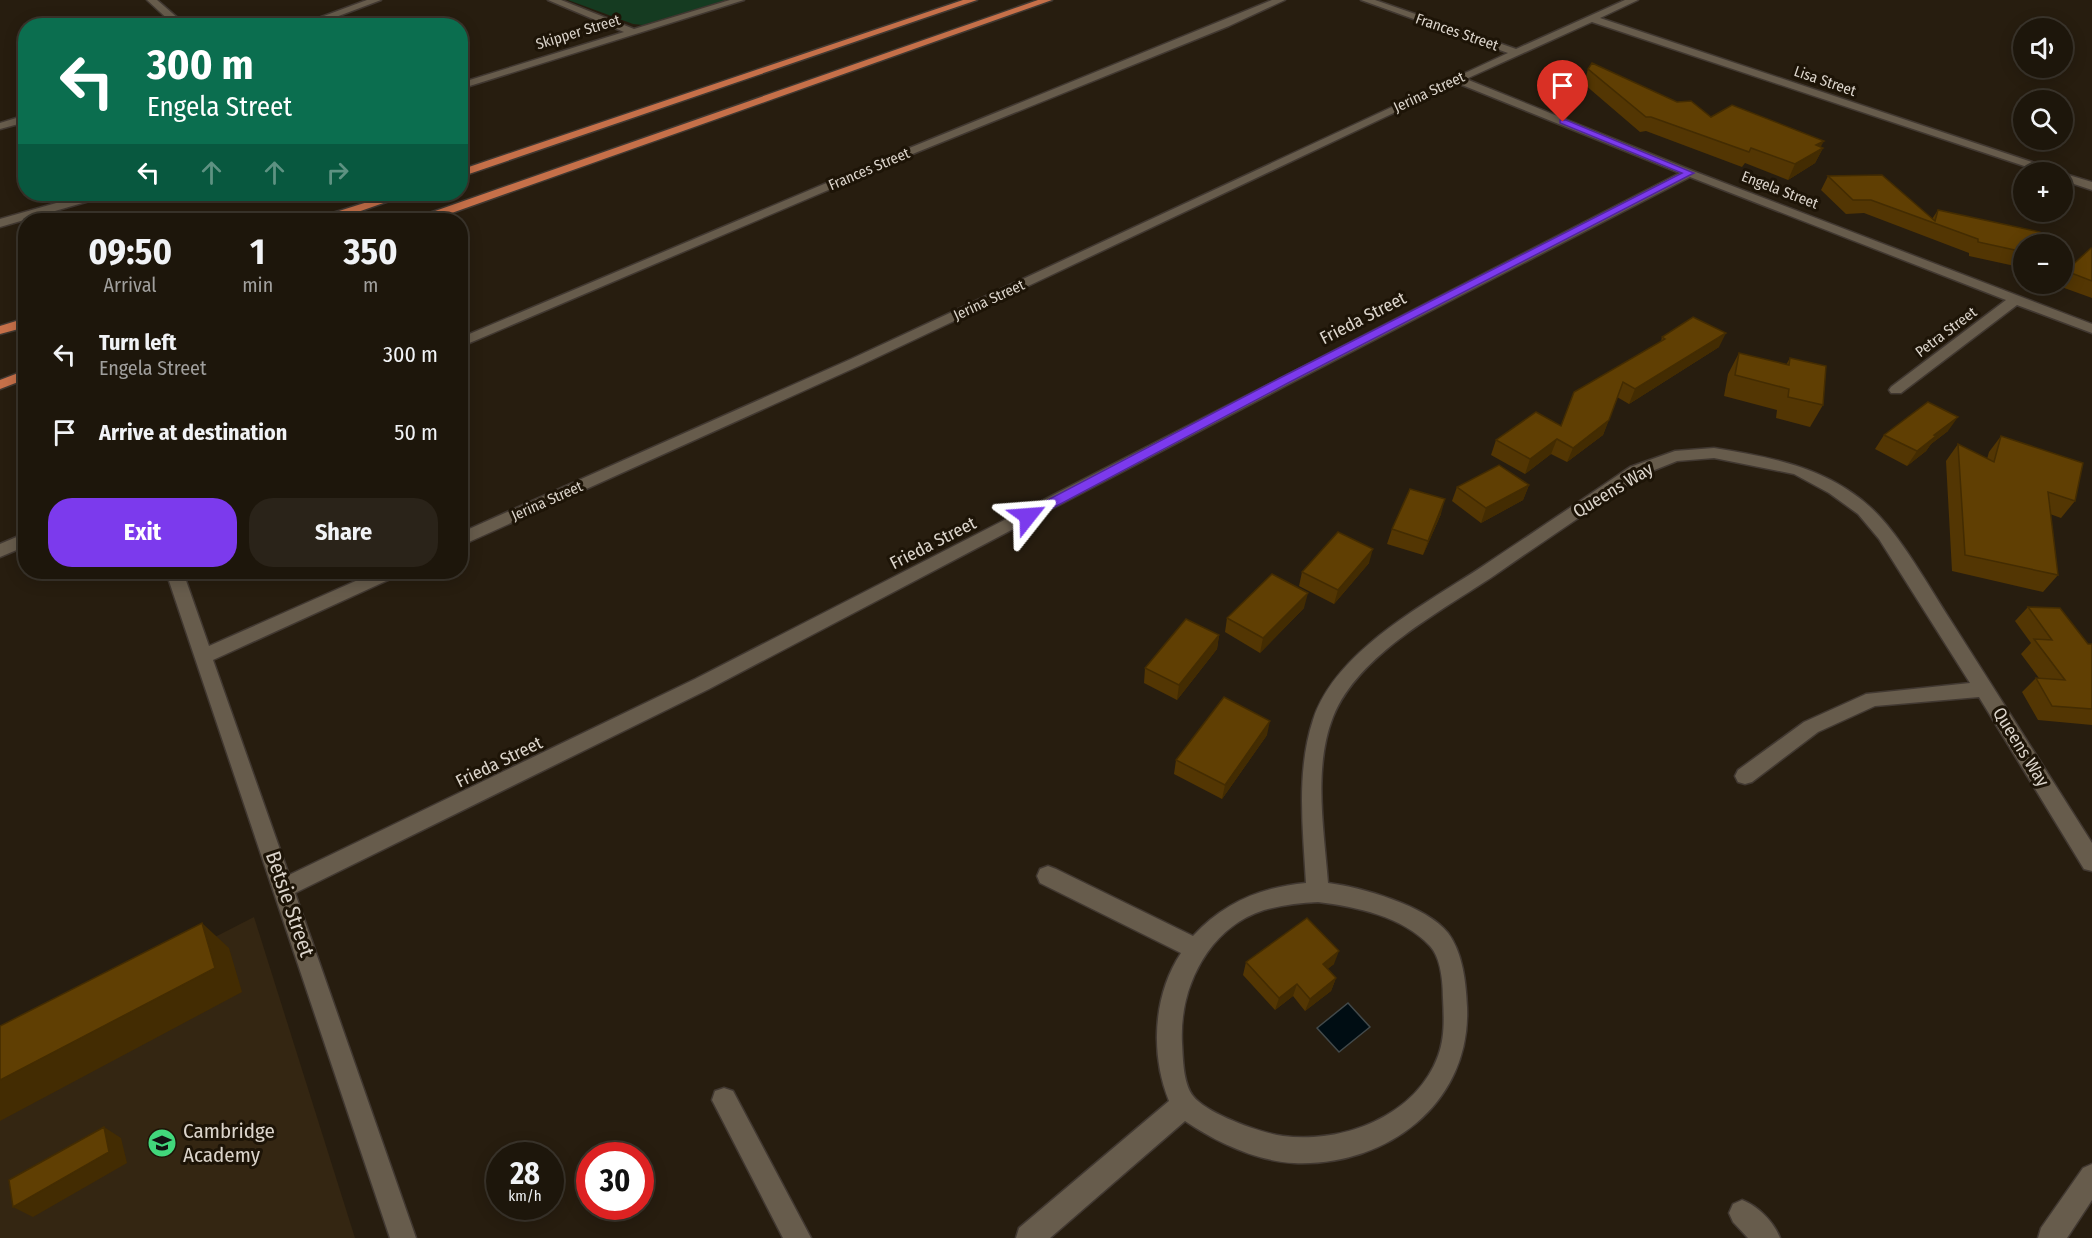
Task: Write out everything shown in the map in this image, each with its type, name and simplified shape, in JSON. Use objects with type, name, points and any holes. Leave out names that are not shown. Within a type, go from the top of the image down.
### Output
[{"type":"highway","points":[[468,171],[972,0]]},
{"type":"highway","points":[[442,213],[1047,0]]},
{"type":"highway","points":[[345,213],[382,201]]},
{"type":"highway","points":[[0,330],[18,324]]},
{"type":"highway","points":[[0,385],[18,377]]},
{"type":"street","points":[[152,0],[172,18]]},
{"type":"street","points":[[324,18],[376,0]]},
{"type":"street","points":[[553,0],[632,32]]},
{"type":"street","name":"Skipper Street","points":[[468,83],[739,0]]},
{"type":"street","name":"Frances Street","points":[[468,340],[921,147],[1280,0]]},
{"type":"street","name":"Frances Street","points":[[1366,0],[1515,52]]},
{"type":"street","name":"Jerina Street","points":[[468,536],[856,362],[1457,79],[1633,0]]},
{"type":"street","name":"Lisa Street","points":[[1590,18],[2022,162]]},
{"type":"street","name":"Engela Street","points":[[1457,79],[1689,173],[2092,329]]},
{"type":"street","points":[[0,126],[18,120]]},
{"type":"street","name":"Frieda Street","points":[[284,888],[702,684],[1689,173]]},
{"type":"street","points":[[2073,180],[2092,186]]},
{"type":"street","points":[[34,213],[75,201]]},
{"type":"street","points":[[0,223],[18,218]]},
{"type":"street","name":"Petra Street","points":[[1896,390],[2015,300]]},
{"type":"street","name":"Queens Way","points":[[1318,892],[1313,815],[1315,754],[1321,725],[1332,698],[1356,667],[1398,631],[1636,471],[1675,456],[1714,453],[1798,470],[1835,489],[1864,510],[1927,597],[2092,862]]},
{"type":"street","points":[[0,550],[18,542]]},
{"type":"street","name":"Betsie Street","points":[[176,579],[403,1238]]},
{"type":"street","points":[[204,656],[375,579]]},
{"type":"street","points":[[1745,776],[1811,727],[1873,699],[1984,689]]},
{"type":"street","points":[[1048,876],[1196,948]]},
{"type":"street","points":[[1318,892],[1350,896],[1382,905],[1413,920],[1441,940],[1452,973],[1457,1006],[1455,1040],[1444,1071],[1426,1100],[1400,1123],[1368,1140],[1332,1149],[1294,1150],[1255,1143],[1218,1127],[1184,1106],[1173,1071],[1168,1037],[1171,1004],[1181,974],[1196,948],[1219,923],[1249,906],[1282,895],[1318,892]]},
{"type":"street","points":[[724,1100],[798,1238]]},
{"type":"street","points":[[1029,1238],[1184,1106]]},
{"type":"street","points":[[2051,1238],[2092,1177]]},
{"type":"street","points":[[1742,1213],[1767,1238]]},
{"type":"shaded area","name":"Cambridge Academy","points":[[254,917],[355,1238],[0,1238],[0,1047]]},
{"type":"shaded area","points":[[1348,1003],[1370,1027],[1339,1052],[1317,1028]]},
{"type":"green space","points":[[568,0],[728,0],[643,25],[633,24]]},
{"type":"building","points":[[1592,63],[1677,102],[1691,101],[1711,117],[1732,105],[1824,141],[1816,145],[1823,148],[1795,164],[1751,148],[1749,152],[1646,117],[1588,69]]},
{"type":"building","points":[[1882,175],[1935,221],[1938,210],[2040,232],[2040,234],[2013,234],[2013,250],[1978,242],[1978,239],[1871,200],[1853,200],[1828,176]]},
{"type":"building","points":[[2091,248],[2092,281],[2073,274],[2073,265]]},
{"type":"building","points":[[1693,317],[1726,333],[1635,389],[1623,382],[1609,420],[1573,448],[1557,439],[1530,459],[1496,440],[1536,412],[1561,426],[1574,392],[1665,339],[1662,337]]},
{"type":"building","points":[[1739,353],[1789,365],[1790,358],[1826,366],[1823,405],[1788,397],[1789,389],[1735,375]]},
{"type":"building","points":[[1928,402],[1958,417],[1917,451],[1884,435]]},
{"type":"building","points":[[2001,436],[2083,463],[2075,501],[2048,492],[2058,575],[1965,555],[1958,444],[1994,462]]},
{"type":"building","points":[[1499,465],[1529,485],[1486,508],[1457,487]]},
{"type":"building","points":[[1410,489],[1445,499],[1428,541],[1392,529]]},
{"type":"building","points":[[1338,532],[1373,549],[1338,590],[1302,572]]},
{"type":"building","points":[[1272,574],[1308,593],[1263,638],[1227,618]]},
{"type":"building","points":[[2028,607],[2060,608],[2088,644],[2092,644],[2092,709],[2052,706],[2036,678],[2065,680],[2034,639],[2052,640]]},
{"type":"building","points":[[1186,619],[1219,635],[1179,685],[1145,668]]},
{"type":"building","points":[[1224,697],[1270,721],[1225,785],[1176,760]]},
{"type":"building","points":[[1307,918],[1339,951],[1323,964],[1336,978],[1310,999],[1297,984],[1279,998],[1246,962]]},
{"type":"building","points":[[202,923],[215,968],[0,1080],[0,1026]]},
{"type":"building","points":[[104,1127],[109,1152],[13,1207],[9,1180]]},
{"type":"place","name":"Cambridge Academy","points":[[162,1143]]},
{"type":"route","points":[[1028,516],[1284,381],[1689,173],[1563,122]]}]
